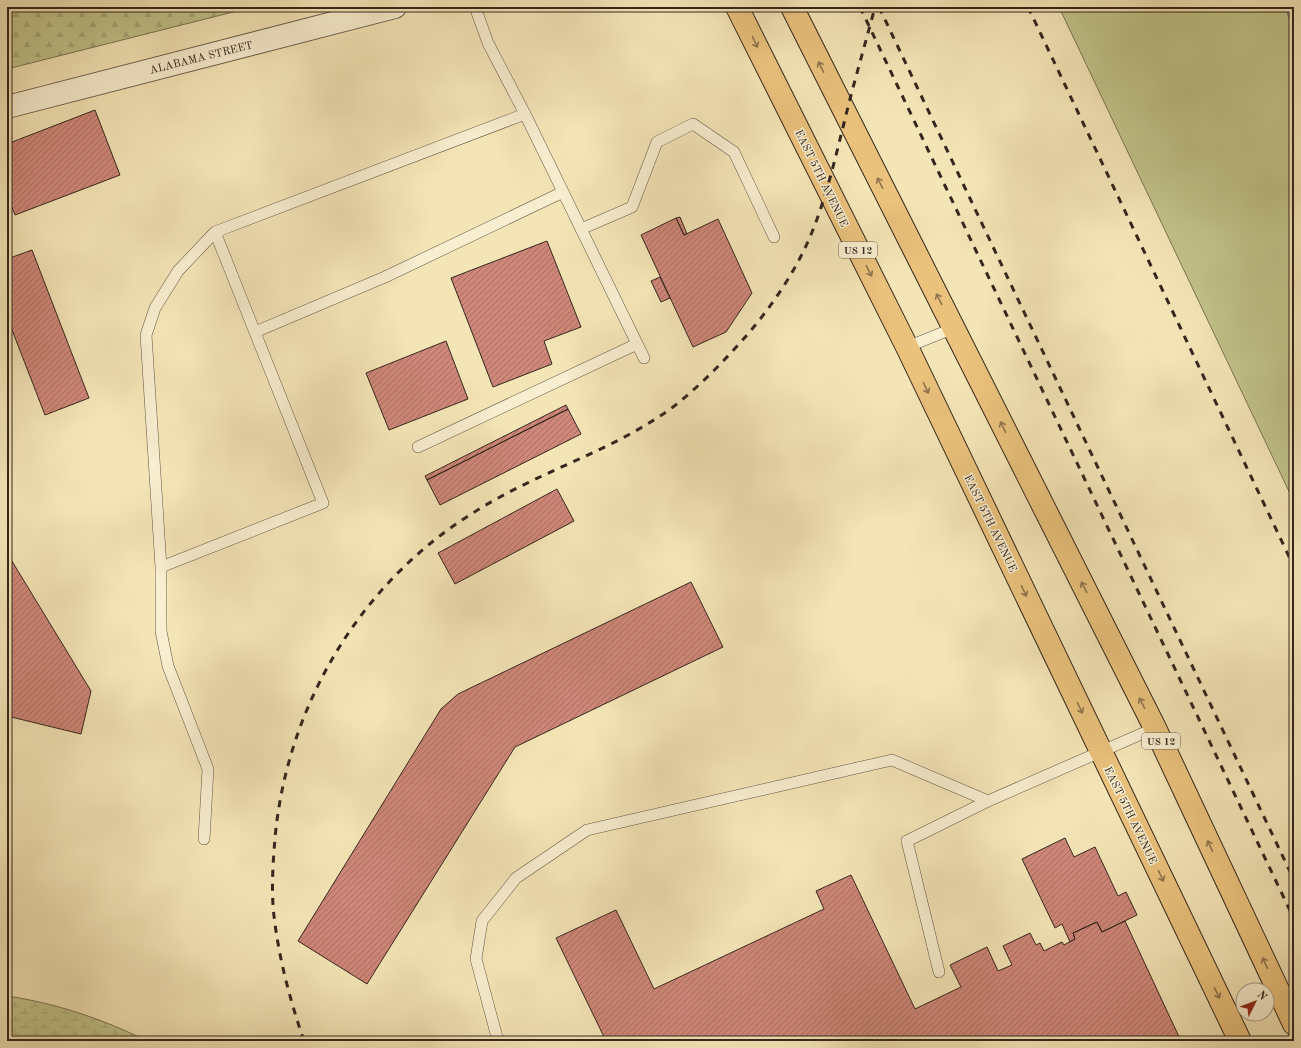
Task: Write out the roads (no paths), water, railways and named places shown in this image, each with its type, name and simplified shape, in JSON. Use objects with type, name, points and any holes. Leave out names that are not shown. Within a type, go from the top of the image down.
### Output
[{"type":"main road","name":"EAST 5TH AVENUE","points":[[737,7],[907,347],[1240,1041]]},
{"type":"main road","name":"US 12","points":[[792,7],[1155,728],[1294,1024]]},
{"type":"street","name":"ALABAMA STREET","points":[[7,107],[395,7]]},
{"type":"lane","points":[[475,7],[488,43],[525,114],[644,358]]},
{"type":"lane","points":[[204,839],[208,770],[168,666],[161,631],[161,567],[146,335],[155,308],[178,271],[216,232],[525,114]]},
{"type":"lane","points":[[581,229],[632,207],[657,142],[693,124],[734,152],[774,237]]},
{"type":"lane","points":[[255,332],[385,276],[563,192]]},
{"type":"lane","points":[[161,567],[323,503],[216,232]]},
{"type":"lane","points":[[907,347],[954,328]]},
{"type":"lane","points":[[418,447],[637,344]]},
{"type":"lane","points":[[939,972],[907,841],[988,801],[1155,728]]},
{"type":"lane","points":[[498,1041],[476,959],[482,921],[516,878],[587,830],[892,760],[988,801]]},
{"type":"water","points":[[1285,7],[1294,7],[1294,31]]},
{"type":"railway","points":[[860,7],[1294,919]]},
{"type":"railway","points":[[304,1041],[286,979],[276,932],[272,886],[275,838],[282,789],[295,741],[313,696],[336,652],[364,612],[396,575],[433,542],[473,513],[522,485],[600,450],[649,423],[673,407],[702,382],[747,335],[774,300],[790,276],[816,223],[830,179],[875,7]]},
{"type":"railway","points":[[879,7],[1294,880]]},
{"type":"railway","points":[[1028,7],[1294,567]]}]
